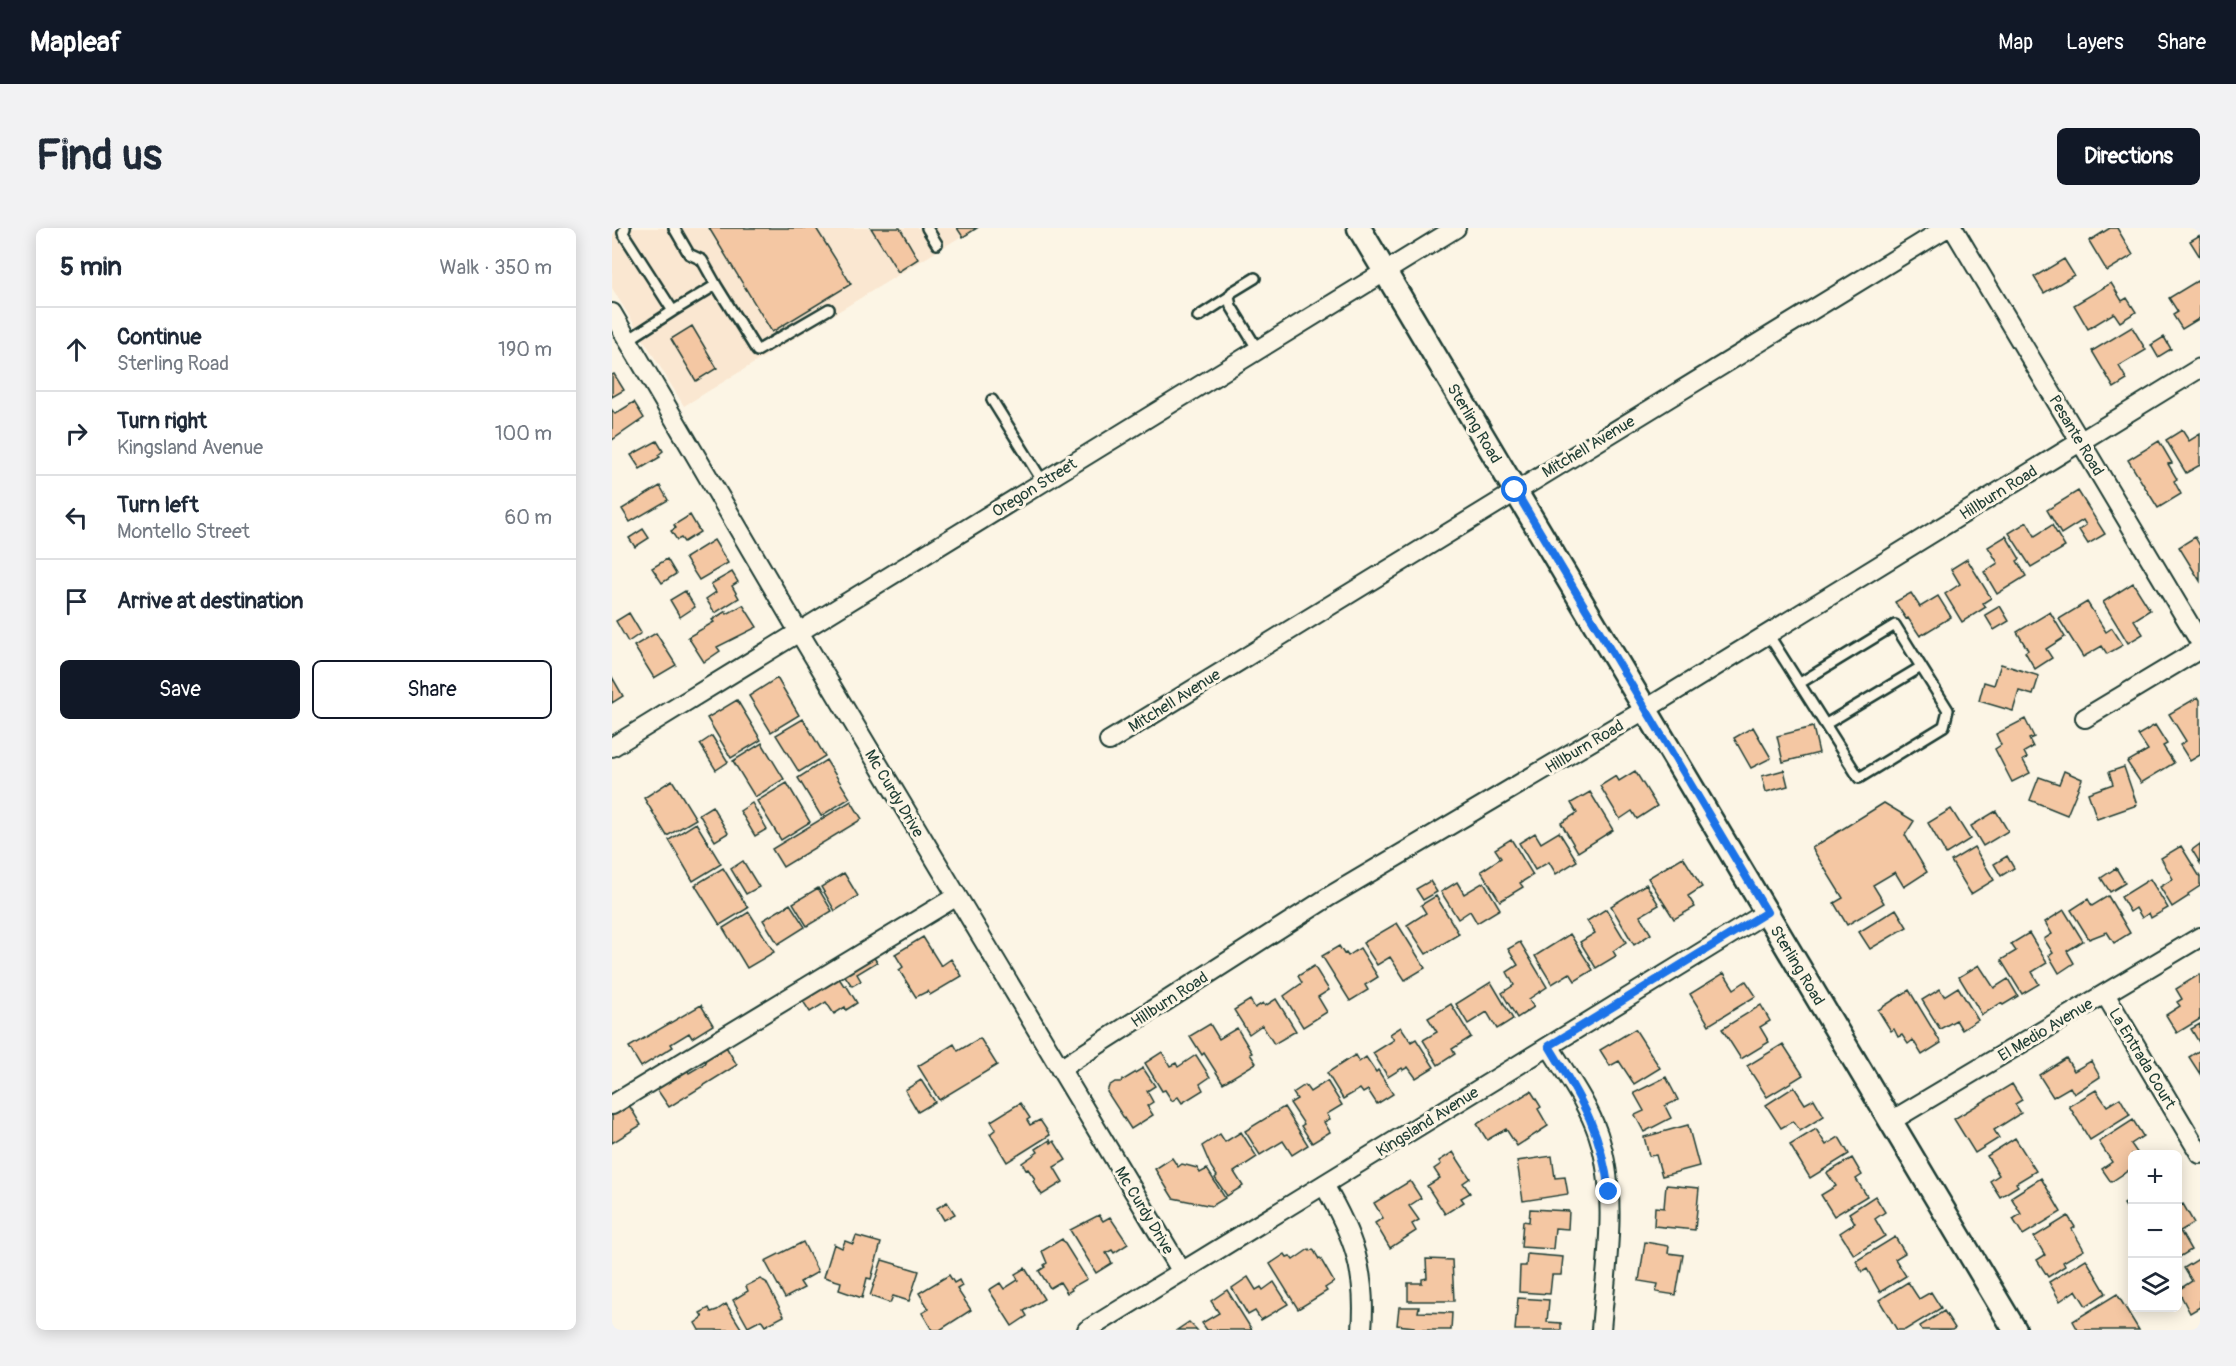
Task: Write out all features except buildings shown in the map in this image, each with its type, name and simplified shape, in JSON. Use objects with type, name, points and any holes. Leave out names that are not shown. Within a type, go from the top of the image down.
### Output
[{"type":"street","name":"Sterling Road","points":[[1359,228],[2015,1330]]},
{"type":"street","name":"Oregon Street","points":[[612,747],[1456,228]]},
{"type":"street","name":"Mitchell Avenue","points":[[1109,741],[1515,490],[1946,228]]},
{"type":"street","name":"Pesante Road","points":[[1953,228],[2200,642]]},
{"type":"street","name":"Mc Curdy Drive","points":[[612,313],[799,632],[1182,1272]]},
{"type":"street","name":"Hillburn Road","points":[[1060,1069],[1330,896],[1646,709],[2200,368]]},
{"type":"street","points":[[2085,718],[2200,649]]},
{"type":"street","points":[[612,1105],[957,896]]},
{"type":"street","name":"Kingsland Avenue","points":[[1087,1330],[1767,912]]},
{"type":"street","name":"El Medio Avenue","points":[[1891,1121],[2200,937]]},
{"type":"street","name":"La Entrada Court","points":[[2104,994],[2200,1154]]},
{"type":"street","points":[[1549,1046],[1585,1105],[1597,1133],[1605,1162],[1609,1192],[1609,1221],[1601,1330]]},
{"type":"street","points":[[1324,1185],[1344,1219],[1354,1244],[1363,1301],[1362,1330]]},
{"type":"lane","points":[[625,228],[623,233],[673,311]]},
{"type":"lane","points":[[674,228],[689,254],[702,260],[757,351],[829,309]]},
{"type":"lane","points":[[927,228],[937,244]]},
{"type":"lane","points":[[1255,279],[1232,292],[1230,297],[1231,306],[1258,350]]},
{"type":"lane","points":[[628,340],[716,285]]},
{"type":"lane","points":[[1198,317],[1230,297]]},
{"type":"lane","points":[[992,400],[1043,482]]},
{"type":"lane","points":[[1768,634],[1859,778],[1944,726],[1947,710],[1895,625],[1800,683]]},
{"type":"lane","points":[[1826,724],[1921,667]]},
{"type":"shaded area","points":[[612,228],[975,228],[684,406],[612,288]]},
{"type":"route","points":[[1515,490],[1767,912],[1549,1046],[1585,1105],[1597,1133],[1605,1162],[1609,1192]]}]
